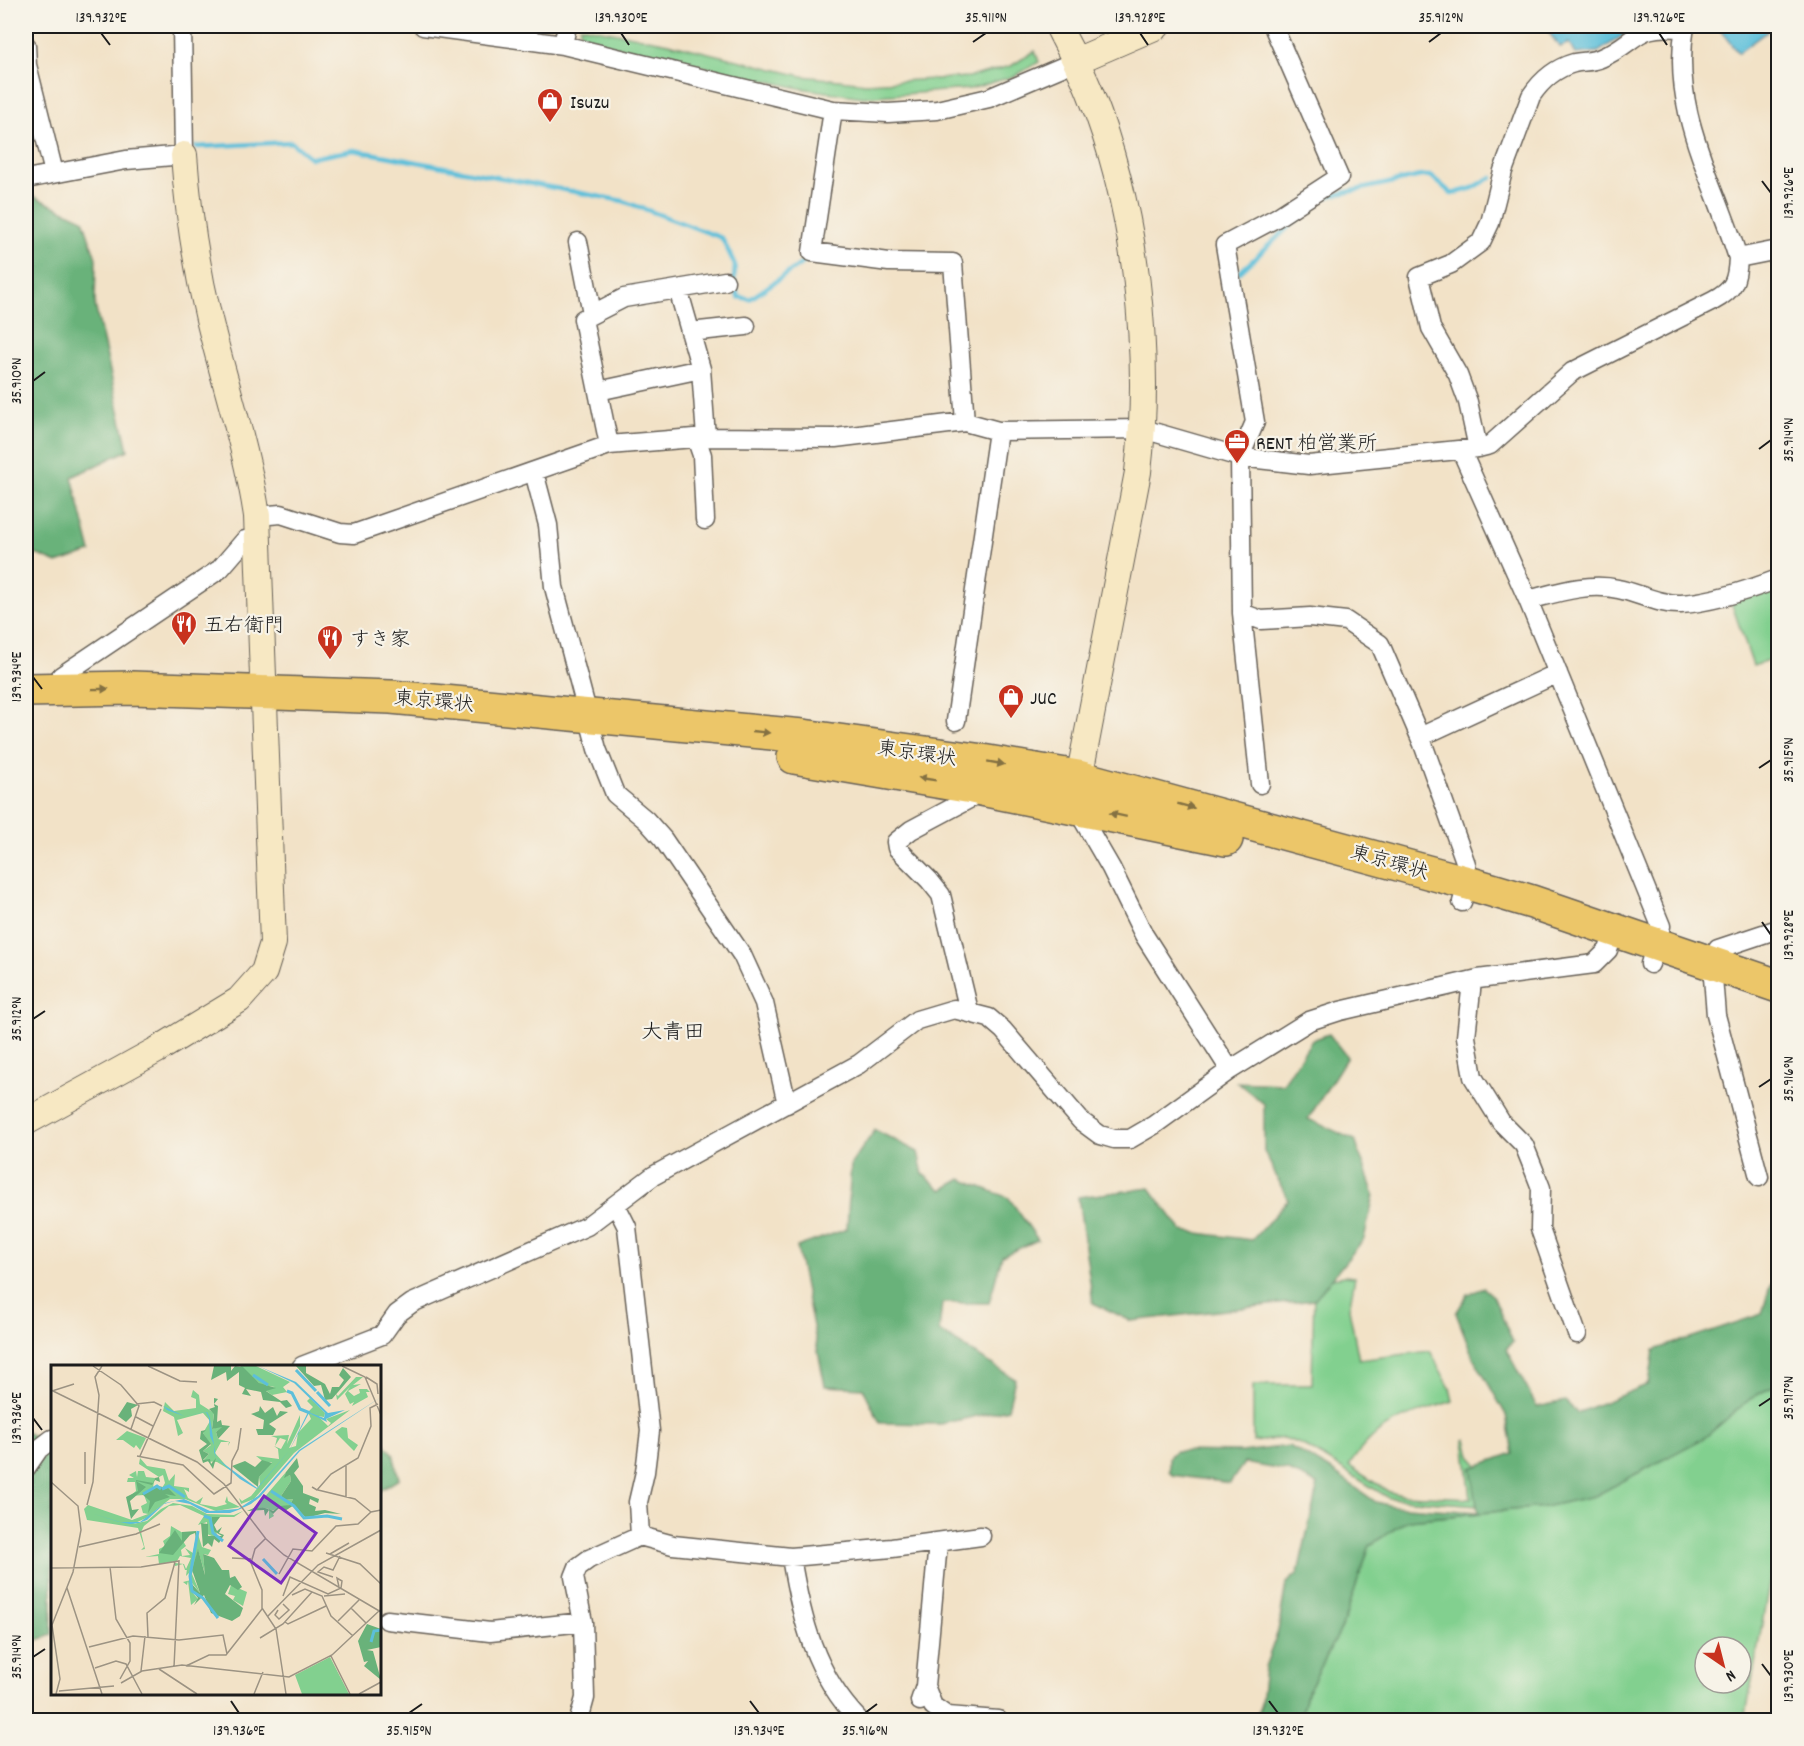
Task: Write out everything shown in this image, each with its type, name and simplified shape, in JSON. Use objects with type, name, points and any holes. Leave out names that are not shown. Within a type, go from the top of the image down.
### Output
[{"type":"highway","name":"東京環状","points":[[26,690],[132,688],[264,701],[815,738],[976,760],[1206,834],[1465,892],[1712,975],[1779,1008]]},
{"type":"highway","name":"東京環状","points":[[26,712],[264,701]]},
{"type":"highway","name":"東京環状","points":[[589,723],[972,787],[1076,792]]},
{"type":"highway","name":"東京環状","points":[[1712,975],[1779,986]]},
{"type":"street","points":[[26,1122],[157,1050],[232,1005],[258,981],[264,972],[273,943],[258,528],[249,466],[198,269],[184,155],[182,26]]},
{"type":"street","points":[[423,26],[563,45],[833,110],[888,113],[937,110],[988,98],[1157,26]]},
{"type":"street","points":[[563,45],[567,26]]},
{"type":"street","points":[[1058,26],[1091,95],[1112,159],[1132,253],[1142,357],[1143,429],[1129,527],[1076,792],[1144,935],[1230,1070]]},
{"type":"street","points":[[1260,784],[1242,613],[1240,457],[1255,422],[1225,245],[1276,218],[1339,177],[1274,26]]},
{"type":"street","points":[[62,689],[61,676],[220,569],[244,540],[281,514],[340,533],[354,534],[609,445],[701,438],[834,438],[965,422],[998,431],[1143,429],[1240,457],[1309,465],[1470,449],[1490,444],[1503,435],[1572,372],[1727,294],[1737,276],[1737,258],[1728,226],[1696,144],[1684,98],[1680,67],[1685,27],[1660,26],[1645,30],[1600,59],[1572,63],[1549,75],[1538,85],[1531,96],[1503,171],[1490,223],[1481,242],[1451,264],[1419,277],[1431,328],[1458,375],[1468,402],[1470,449],[1528,600],[1661,926],[1654,954]]},
{"type":"street","points":[[26,45],[27,65],[54,173]]},
{"type":"street","points":[[833,110],[812,252],[889,262],[953,263],[956,273],[965,422]]},
{"type":"street","points":[[26,178],[126,160],[184,155]]},
{"type":"street","points":[[578,242],[592,313]]},
{"type":"street","points":[[1737,258],[1779,250]]},
{"type":"street","points":[[609,445],[583,319],[624,298],[725,281]]},
{"type":"street","points":[[678,289],[700,369],[705,519]]},
{"type":"street","points":[[690,332],[746,326]]},
{"type":"street","points":[[598,391],[700,369]]},
{"type":"street","points":[[956,721],[998,431]]},
{"type":"street","points":[[534,472],[548,525],[554,587],[589,723],[615,794],[646,820],[663,839],[742,956],[764,1003],[787,1104]]},
{"type":"street","points":[[1528,600],[1598,586],[1618,588],[1649,599],[1680,604],[1732,593],[1779,579]]},
{"type":"street","points":[[1242,613],[1261,620],[1310,617],[1346,621],[1380,644],[1420,737],[1466,864],[1465,892]]},
{"type":"street","points":[[1420,737],[1558,673]]},
{"type":"street","points":[[969,1011],[941,895],[929,879],[897,848],[896,842],[911,830],[969,799],[972,787]]},
{"type":"street","points":[[1759,1177],[1716,1015],[1712,975],[1719,949],[1779,928]]},
{"type":"street","points":[[305,1365],[382,1335],[397,1314],[412,1303],[587,1226],[653,1176],[859,1064],[917,1020],[954,1009],[989,1018],[1003,1030],[1081,1121],[1100,1135],[1114,1139],[1130,1139],[1141,1134],[1230,1070],[1309,1021],[1340,1011],[1472,981],[1594,964],[1611,940]]},
{"type":"street","points":[[1472,981],[1466,1037],[1473,1077],[1501,1122],[1524,1145],[1531,1162],[1541,1188],[1540,1229],[1577,1334]]},
{"type":"street","points":[[616,1205],[627,1227],[650,1431],[645,1472],[638,1502],[640,1536]]},
{"type":"street","points":[[26,1468],[39,1443]]},
{"type":"street","points":[[579,1720],[585,1698],[583,1622],[574,1576],[578,1568],[589,1559],[640,1536],[673,1545],[791,1557],[938,1543],[981,1536]]},
{"type":"street","points":[[938,1543],[923,1694],[933,1706],[947,1716],[998,1720]]},
{"type":"street","points":[[791,1557],[800,1608],[819,1662],[832,1687],[859,1720]]},
{"type":"street","points":[[387,1620],[490,1632],[583,1622]]},
{"type":"green space","points":[[580,26],[664,42],[802,76],[866,83],[969,77],[1011,66],[1035,51],[1039,62],[1015,76],[970,89],[863,97],[799,88],[581,39]]},
{"type":"green space","points":[[26,193],[83,219],[96,258],[95,305],[128,450],[72,477],[91,552],[57,563],[26,550]]},
{"type":"green space","points":[[1778,586],[1778,681],[1771,660],[1753,666],[1730,599]]},
{"type":"green space","points":[[1329,1034],[1347,1057],[1308,1119],[1355,1140],[1374,1195],[1364,1239],[1314,1300],[1131,1321],[1093,1303],[1078,1197],[1150,1188],[1182,1231],[1252,1240],[1288,1200],[1264,1151],[1264,1104],[1237,1082],[1283,1084],[1312,1040]]},
{"type":"green space","points":[[875,1130],[918,1152],[923,1174],[942,1190],[961,1179],[1009,1198],[1038,1240],[1002,1256],[989,1303],[942,1303],[939,1331],[1015,1379],[1008,1409],[941,1424],[880,1423],[863,1388],[825,1386],[797,1247],[847,1229],[851,1164]]},
{"type":"green space","points":[[1355,1277],[1349,1309],[1359,1360],[1430,1351],[1450,1388],[1453,1401],[1406,1417],[1382,1429],[1360,1450],[1349,1466],[1389,1492],[1402,1495],[1471,1498],[1464,1440],[1466,1439],[1470,1456],[1479,1466],[1471,1468],[1478,1505],[1389,1498],[1303,1445],[1284,1438],[1253,1442],[1253,1385],[1312,1385],[1314,1286],[1327,1279]]},
{"type":"green space","points":[[1778,1278],[1778,1383],[1750,1399],[1704,1438],[1595,1496],[1544,1507],[1408,1520],[1370,1545],[1342,1627],[1305,1697],[1300,1720],[1255,1720],[1261,1704],[1265,1667],[1278,1631],[1286,1584],[1298,1573],[1318,1484],[1289,1471],[1244,1463],[1230,1483],[1172,1475],[1169,1471],[1169,1457],[1175,1451],[1242,1452],[1289,1446],[1329,1469],[1376,1502],[1392,1506],[1478,1512],[1471,1468],[1513,1453],[1506,1415],[1473,1357],[1456,1313],[1468,1294],[1484,1288],[1493,1296],[1513,1342],[1506,1349],[1537,1407],[1565,1401],[1578,1413],[1649,1384],[1654,1350],[1762,1314],[1770,1286]]},
{"type":"green space","points":[[1778,1383],[1778,1534],[1753,1675],[1753,1635],[1693,1635],[1693,1695],[1749,1695],[1745,1720],[1300,1720],[1305,1697],[1342,1627],[1369,1546],[1408,1520],[1544,1507],[1652,1464],[1704,1438],[1750,1399]]},
{"type":"green space","points":[[26,1432],[51,1447],[51,1635],[26,1644]]},
{"type":"green space","points":[[381,1440],[393,1453],[399,1479],[381,1490]]},
{"type":"water","points":[[1544,26],[1637,26],[1598,52],[1576,54],[1569,43],[1560,47]]},
{"type":"water","points":[[1717,26],[1774,26],[1738,53]]},
{"type":"waterway","points":[[196,147],[291,142],[311,158],[354,150],[623,201],[722,238],[735,265],[734,280],[738,297],[750,299],[811,257]]},
{"type":"waterway","points":[[1240,272],[1320,198],[1421,176],[1431,176],[1452,194],[1473,188],[1492,177]]},
{"type":"place","name":"Isuzu","points":[[550,124]]},
{"type":"place","name":"RENT 柏営業所","points":[[1237,465]]},
{"type":"place","name":"五右衛門","points":[[184,647]]},
{"type":"place","name":"すき家","points":[[330,661]]},
{"type":"place","name":"JUC","points":[[1011,720]]},
{"type":"district","name":"大青田","points":[[673,1031]]}]
